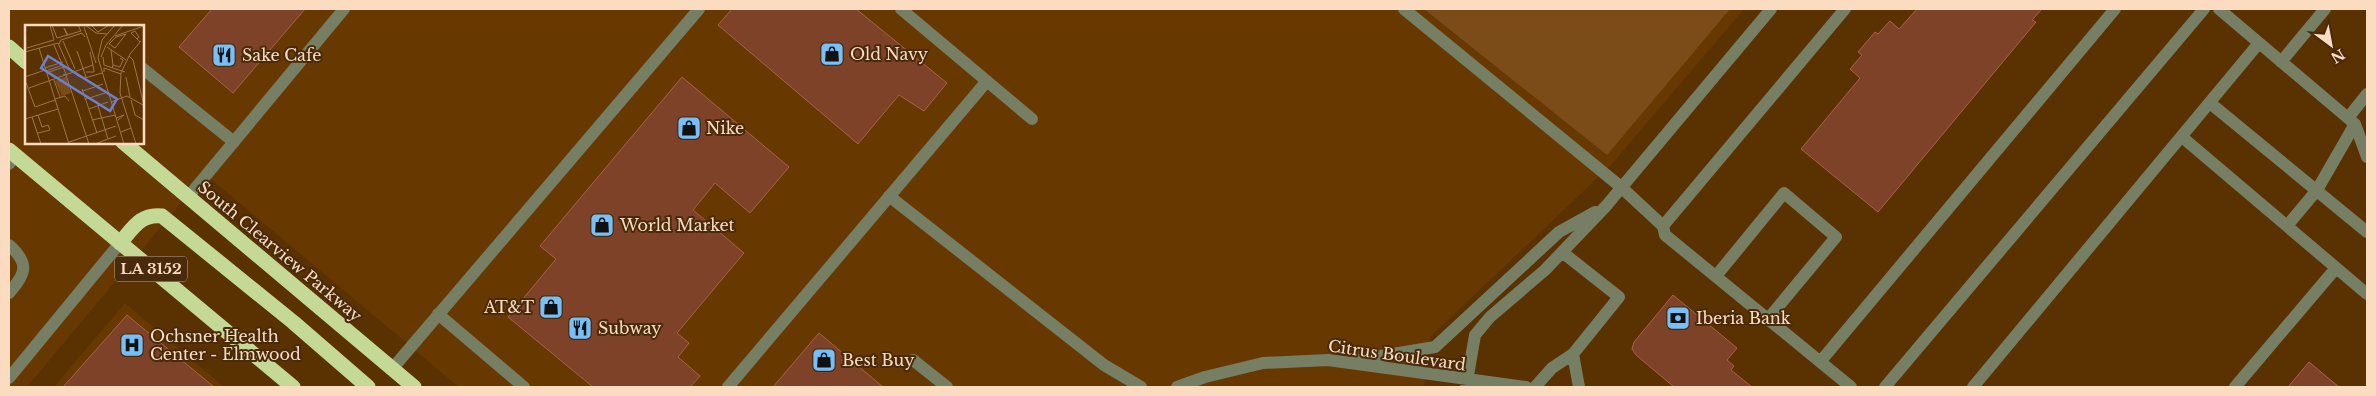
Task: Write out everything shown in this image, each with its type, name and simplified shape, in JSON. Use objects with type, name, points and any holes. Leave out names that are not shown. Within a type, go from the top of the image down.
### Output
[{"type":"highway","points":[[9,47],[25,61]]},
{"type":"highway","name":"South Clearview Parkway","points":[[124,144],[414,387]]},
{"type":"highway","name":"LA 3152","points":[[11,157],[120,243],[293,387]]},
{"type":"highway","points":[[120,243],[141,219],[152,215],[162,216],[293,322],[368,387]]},
{"type":"street","points":[[188,198],[344,9]]},
{"type":"street","points":[[392,369],[699,9]]},
{"type":"street","points":[[901,9],[1032,119]]},
{"type":"street","points":[[1404,9],[1621,187],[1663,226],[1666,235],[1850,387]]},
{"type":"street","points":[[1467,384],[1475,335],[1490,317],[1545,270],[1606,206],[1771,9]]},
{"type":"street","points":[[1663,226],[1845,9]]},
{"type":"street","points":[[1885,387],[2204,9]]},
{"type":"street","points":[[2282,62],[2325,9]]},
{"type":"street","points":[[2224,10],[2259,43],[2357,123],[2367,157]]},
{"type":"street","points":[[1820,362],[2110,11]]},
{"type":"street","points":[[1973,387],[2259,43]]},
{"type":"street","points":[[144,70],[234,142]]},
{"type":"street","points":[[728,387],[987,81]]},
{"type":"street","points":[[2287,226],[2317,190],[2357,123],[2367,94]]},
{"type":"street","points":[[2210,103],[2367,232]]},
{"type":"street","points":[[2182,136],[2367,294]]},
{"type":"street","points":[[1716,276],[1784,193],[1836,237],[1768,319]]},
{"type":"street","points":[[889,196],[1104,365],[1141,387]]},
{"type":"street","points":[[1344,362],[1435,348],[1559,232],[1606,206]]},
{"type":"street","points":[[9,378],[13,363],[120,243]]},
{"type":"street","points":[[9,245],[21,256],[24,265],[21,277],[9,293]]},
{"type":"street","points":[[1534,387],[1552,368],[1573,354],[1619,297],[1562,252]]},
{"type":"street","points":[[2235,387],[2336,268]]},
{"type":"street","points":[[438,314],[524,387]]},
{"type":"street","points":[[1573,354],[1579,387]]},
{"type":"street","points":[[913,360],[946,387]]},
{"type":"street","name":"Citrus Boulevard","points":[[1177,387],[1205,377],[1263,363],[1328,360],[1467,384],[1526,387]]},
{"type":"shaded area","points":[[9,9],[1744,9],[1611,165],[1430,337],[1424,387],[459,387],[205,174],[27,387],[9,387]]},
{"type":"shaded area","points":[[1424,9],[1730,9],[1607,155]]},
{"type":"shaded area","name":"Ochsner Health Center - Elmwood","points":[[125,303],[224,387],[54,387]]},
{"type":"building","points":[[212,9],[305,9],[233,93],[179,47]]},
{"type":"building","name":"Old Navy","points":[[732,9],[856,9],[947,83],[924,111],[899,95],[858,144],[718,25]]},
{"type":"building","points":[[1917,9],[2042,9],[2032,20],[2036,22],[1878,212],[1801,149],[1860,78],[1850,69],[1862,55],[1858,52],[1875,32],[1878,34],[1890,21],[1899,29]]},
{"type":"building","points":[[682,77],[789,167],[750,213],[715,183],[693,210],[744,253],[677,333],[689,343],[678,357],[700,376],[690,387],[593,387],[508,317],[556,259],[540,246]]},
{"type":"building","name":"Iberia Bank","points":[[1673,295],[1737,348],[1727,360],[1734,366],[1731,370],[1752,387],[1674,387],[1636,355],[1632,349],[1634,342]]},
{"type":"building","name":"Ochsner Health Center - Elmwood","points":[[127,315],[214,387],[63,387]]},
{"type":"building","name":"Best Buy","points":[[819,333],[883,387],[773,387]]},
{"type":"building","points":[[2309,362],[2339,387],[2288,387]]},
{"type":"place","name":"Old Navy","points":[[832,54]]},
{"type":"place","name":"Sake Cafe","points":[[224,55]]},
{"type":"place","name":"Nike","points":[[689,128]]},
{"type":"place","name":"World Market","points":[[602,225]]},
{"type":"place","name":"AT&T","points":[[551,307]]},
{"type":"place","name":"Iberia Bank","points":[[1678,318]]},
{"type":"place","name":"Subway","points":[[580,328]]},
{"type":"place","name":"Ochsner Health Center - Elmwood","points":[[132,345]]},
{"type":"place","name":"Best Buy","points":[[824,360]]}]
